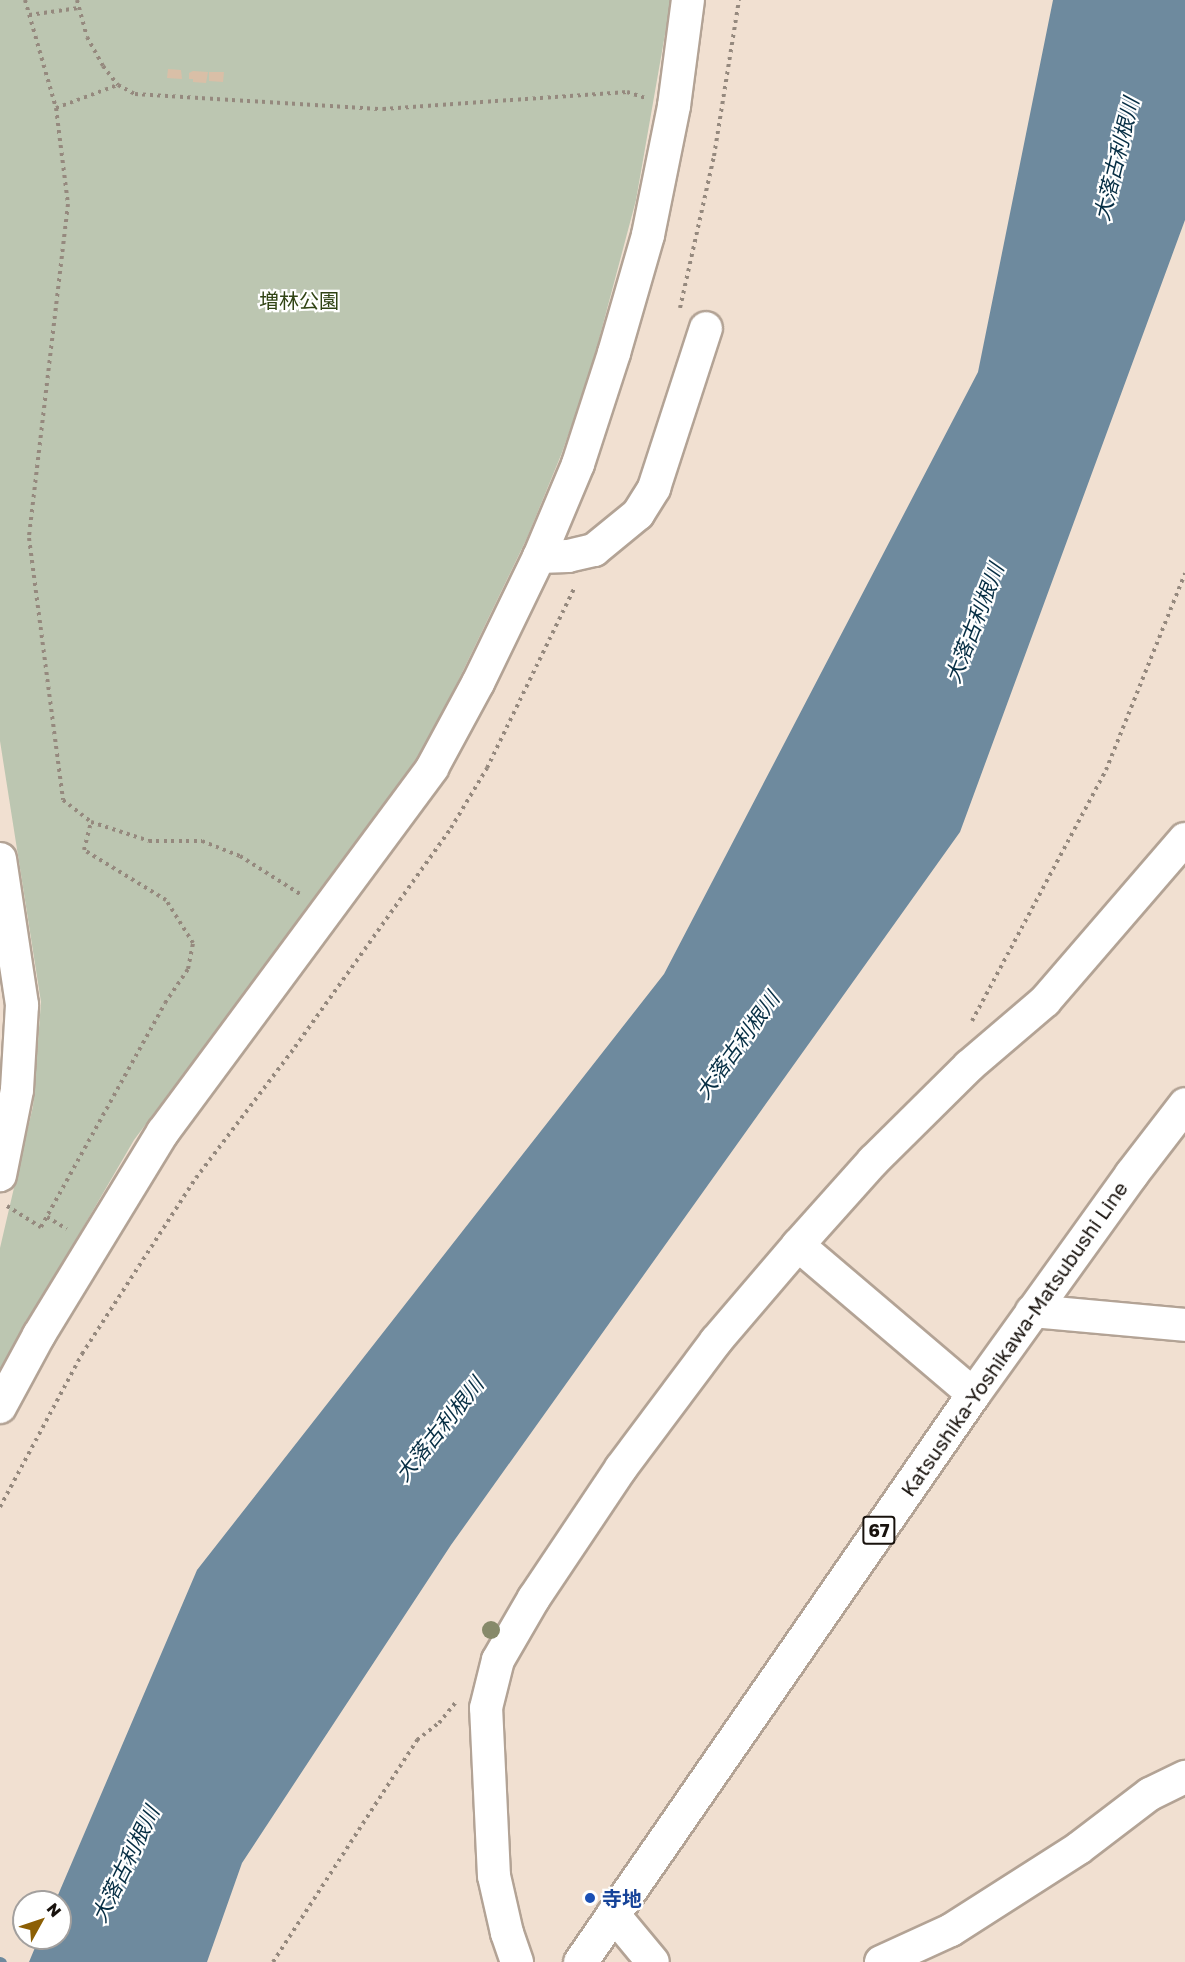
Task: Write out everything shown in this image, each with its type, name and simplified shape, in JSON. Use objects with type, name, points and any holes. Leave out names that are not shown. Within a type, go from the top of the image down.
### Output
[{"type":"main road","name":"Katsushika-Yoshikawa-Matsubushi Line","points":[[580,1962],[972,1394],[1185,1104]]},
{"type":"street","points":[[0,1407],[45,1325],[163,1132],[432,768],[478,683],[539,557],[578,464],[614,352],[648,235],[674,106],[688,0]]},
{"type":"street","points":[[539,557],[568,556],[594,550],[638,514],[654,488],[706,328]]},
{"type":"street","points":[[517,1962],[507,1933],[494,1876],[486,1760],[486,1708],[498,1660],[534,1598],[621,1468],[716,1341],[798,1245],[873,1161],[969,1066],[1045,1001],[1185,838]]},
{"type":"street","points":[[0,860],[22,1005],[17,1090],[0,1175]]},
{"type":"street","points":[[798,1245],[972,1394]]},
{"type":"street","points":[[1032,1311],[1185,1325]]},
{"type":"street","points":[[881,1962],[951,1930],[1079,1848],[1150,1794],[1185,1777]]},
{"type":"street","points":[[613,1914],[653,1962]]},
{"type":"path","points":[[25,0],[56,108],[68,204],[29,538],[63,800],[91,822],[150,842],[202,841],[240,856],[327,911]]},
{"type":"path","points":[[77,0],[87,37],[103,66],[118,85],[135,94],[383,109],[627,92],[674,106]]},
{"type":"path","points":[[29,15],[79,8]]},
{"type":"path","points":[[56,108],[118,85]]},
{"type":"path","points":[[969,1066],[969,1038],[973,1015],[1106,770],[1185,573]]},
{"type":"path","points":[[0,1201],[41,1227],[165,1003],[188,969],[193,943],[166,900],[84,850],[91,822]]},
{"type":"path","points":[[273,1962],[417,1740],[439,1723],[460,1696]]},
{"type":"green space","name":"増林公園","points":[[0,0],[671,0],[636,200],[589,377],[561,455],[527,538],[435,729],[398,787],[134,1140],[0,1370],[0,1248],[33,1106],[41,1002],[0,741]]},
{"type":"water","name":"大落古利根川","points":[[1053,0],[1185,0],[1185,220],[960,832],[451,1545],[242,1863],[207,1962],[29,1962],[34,1950],[72,1950],[72,1890],[60,1890],[197,1570],[664,974],[978,372]]},
{"type":"building","points":[[168,69],[181,70],[182,79],[167,78]]},
{"type":"building","points":[[208,72],[206,83],[193,82],[193,79],[189,79],[189,73]]},
{"type":"building","points":[[209,72],[224,72],[223,82],[209,81]]},
{"type":"place","name":"寺地","points":[[590,1898]]}]
